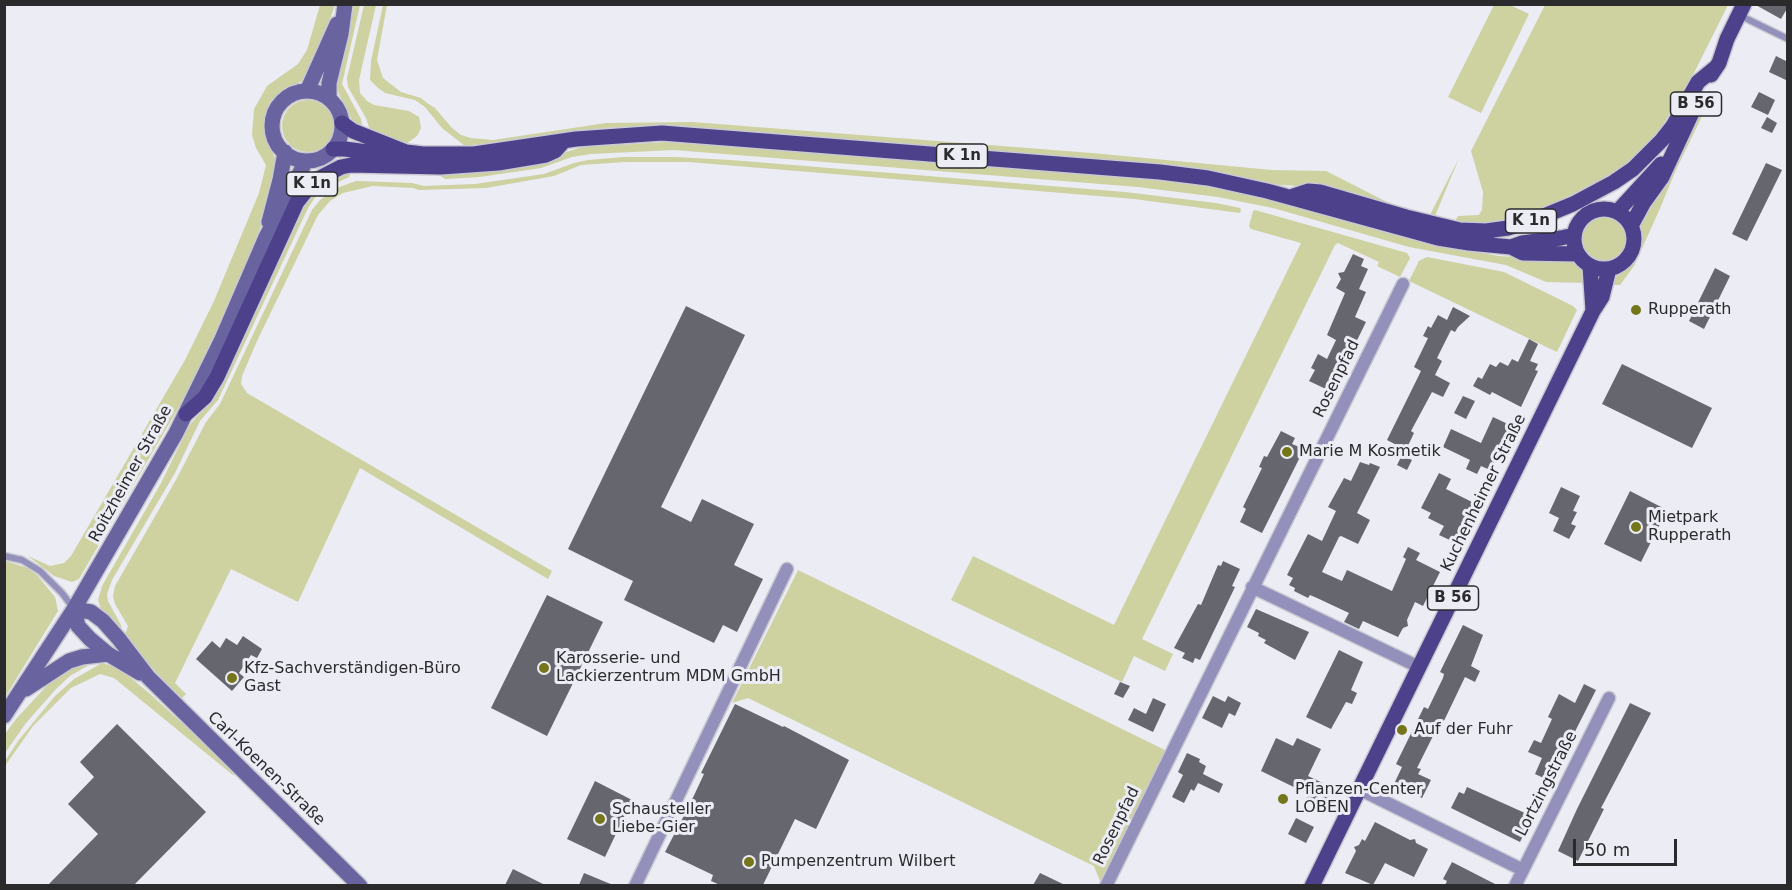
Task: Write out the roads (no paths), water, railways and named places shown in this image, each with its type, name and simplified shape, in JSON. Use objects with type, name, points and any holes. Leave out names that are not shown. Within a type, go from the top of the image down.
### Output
[{"type":"main road","name":"B 56","points":[[1631,226],[1644,202],[1662,177],[1674,147],[1715,68],[1741,10]]},
{"type":"main road","name":"K 1n","points":[[1291,197],[1308,191],[1320,192],[1451,228],[1486,231],[1508,228],[1573,204],[1633,169],[1673,126],[1698,82],[1715,68]]},
{"type":"main road","name":"K 1n","points":[[342,123],[353,131],[396,146],[406,152],[435,155],[474,154],[565,141],[662,133],[1160,172],[1208,178],[1291,197],[1438,238],[1511,247],[1523,253],[1578,254]]},
{"type":"main road","name":"K 1n","points":[[186,414],[205,396],[217,377],[297,202],[318,179],[341,166],[351,165],[427,167],[498,163],[546,155],[555,151],[565,141]]},
{"type":"main road","name":"B 56","points":[[1617,212],[1674,147]]},
{"type":"main road","name":"K 1n","points":[[333,149],[397,156],[406,152]]},
{"type":"main road","points":[[1604,209],[1617,212],[1631,226],[1634,240],[1630,254],[1621,264],[1609,269],[1599,269],[1590,266],[1578,254],[1574,235],[1579,223],[1588,213],[1604,209]]},
{"type":"main road","name":"K 1n","points":[[1511,247],[1522,243],[1574,235]]},
{"type":"main road","name":"Kuchenheimer Straße","points":[[1590,266],[1593,311]]},
{"type":"main road","name":"Kuchenheimer Straße","points":[[1312,885],[1593,311],[1602,297],[1609,269]]},
{"type":"street","points":[[307,91],[344,9]]},
{"type":"street","points":[[329,99],[329,83],[341,34],[344,9]]},
{"type":"street","points":[[307,91],[318,93],[329,99],[338,110],[342,123],[340,137],[333,149],[321,158],[306,161],[294,158],[285,152],[274,136],[272,125],[275,114],[286,98],[307,91]]},
{"type":"street","name":"Roitzheimer Straße","points":[[266,237],[285,152]]},
{"type":"street","name":"Roitzheimer Straße","points":[[4,716],[74,609],[186,414],[222,339],[266,237],[306,161]]},
{"type":"street","name":"Rosenpfad","points":[[1106,885],[1403,284]]},
{"type":"street","points":[[635,885],[787,569]]},
{"type":"street","points":[[1252,587],[1419,667]]},
{"type":"street","name":"Carl-Koenen-Straße","points":[[148,677],[108,654],[78,626],[74,609],[91,612],[103,621],[148,677],[360,885]]},
{"type":"street","points":[[19,694],[69,661],[108,654]]},
{"type":"street","name":"Lortzingstraße","points":[[1515,885],[1609,698]]},
{"type":"street","points":[[1359,789],[1523,870]]},
{"type":"lane","points":[[1741,10],[1788,39]]},
{"type":"lane","points":[[4,556],[22,560],[40,571],[74,609]]},
{"type":"place","name":"Rupperath","points":[[1636,310]]},
{"type":"place","name":"Marie M Kosmetik","points":[[1287,452]]},
{"type":"place","name":"Mietpark Rupperath","points":[[1636,527]]},
{"type":"place","name":"Karosserie- und Lackierzentrum MDM GmbH","points":[[544,668]]},
{"type":"place","name":"Kfz-Sachverständigen-Büro Gast","points":[[232,678]]},
{"type":"place","name":"Auf der Fuhr","points":[[1402,730]]},
{"type":"place","name":"Pflanzen-Center LOBEN","points":[[1283,799]]},
{"type":"place","name":"Schausteller Liebe-Gier","points":[[600,819]]},
{"type":"place","name":"Pumpenzentrum Wilbert","points":[[749,862]]}]
